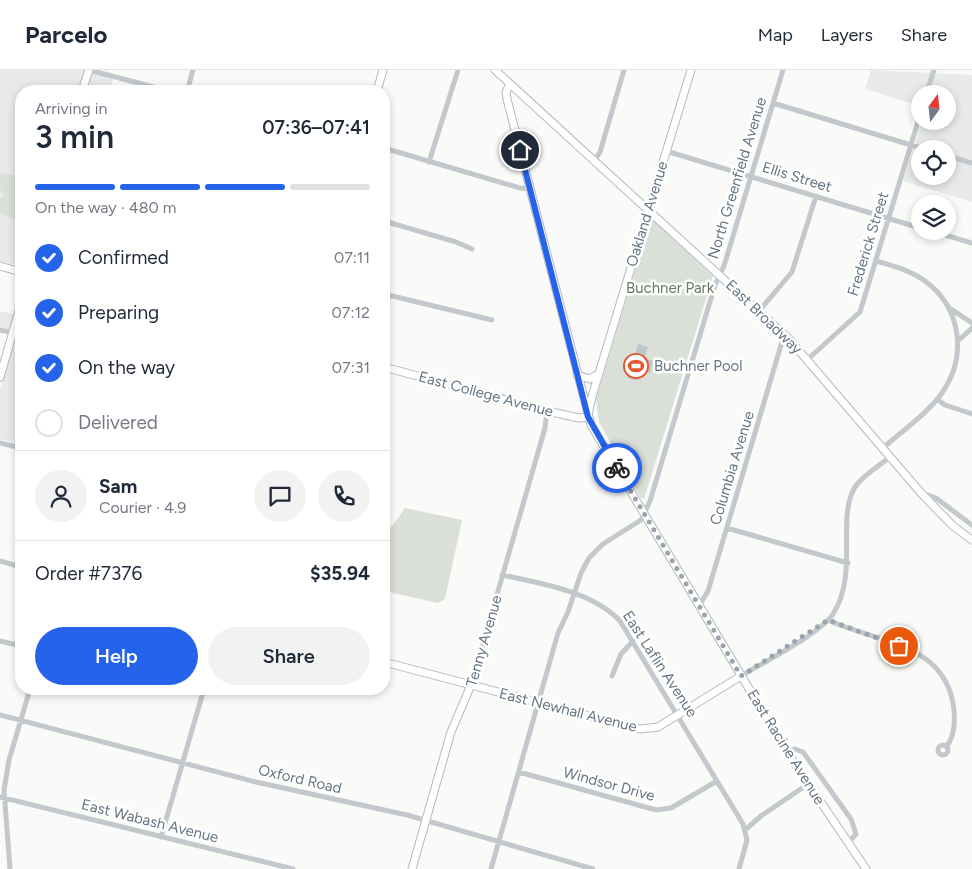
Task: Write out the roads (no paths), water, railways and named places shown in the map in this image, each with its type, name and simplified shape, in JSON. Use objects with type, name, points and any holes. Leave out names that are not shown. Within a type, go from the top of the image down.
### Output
[{"type":"main road","points":[[84,85],[89,70]]},
{"type":"main road","points":[[379,85],[383,70]]},
{"type":"main road","name":"East Broadway","points":[[495,70],[784,334],[921,493],[954,526],[972,540]]},
{"type":"main road","name":"Oakland Avenue","points":[[588,417],[598,374],[691,70]]},
{"type":"main road","name":"East Racine Avenue","points":[[510,84],[506,92],[507,99],[588,417],[643,515],[787,752],[866,869]]},
{"type":"main road","points":[[0,266],[15,270]]},
{"type":"main road","points":[[0,376],[15,326]]},
{"type":"main road","name":"East College Avenue","points":[[390,369],[547,411],[579,418],[588,417]]},
{"type":"main road","points":[[577,375],[590,379],[598,374]]},
{"type":"main road","name":"East Newhall Avenue","points":[[390,664],[640,729],[658,727],[741,676]]},
{"type":"main road","name":"Tenny Avenue","points":[[412,869],[452,732],[471,685]]},
{"type":"street","points":[[89,70],[146,85]]},
{"type":"street","points":[[189,85],[193,70]]},
{"type":"street","points":[[429,162],[458,70]]},
{"type":"street","points":[[595,160],[600,152],[624,70]]},
{"type":"street","name":"North Greenfield Avenue","points":[[643,515],[652,496],[783,70]]},
{"type":"street","points":[[929,85],[934,70]]},
{"type":"street","points":[[773,103],[911,144]]},
{"type":"street","name":"Frederick Street","points":[[807,360],[859,315],[911,144]]},
{"type":"street","points":[[390,150],[520,188],[530,189]]},
{"type":"street","name":"Ellis Street","points":[[666,151],[911,225]]},
{"type":"street","points":[[956,158],[972,163]]},
{"type":"street","points":[[759,311],[792,272],[816,196]]},
{"type":"street","points":[[390,223],[456,242],[472,249]]},
{"type":"street","points":[[956,238],[972,243]]},
{"type":"street","points":[[876,261],[905,270],[920,278],[935,290],[956,314],[972,323]]},
{"type":"street","points":[[390,295],[492,320]]},
{"type":"street","points":[[882,448],[937,399],[948,383],[955,367],[958,341],[954,320],[949,307]]},
{"type":"street","points":[[958,341],[972,328]]},
{"type":"street","points":[[0,330],[13,333]]},
{"type":"street","name":"Columbia Avenue","points":[[699,606],[706,599],[784,334]]},
{"type":"street","points":[[937,399],[945,406],[972,414]]},
{"type":"street","name":"Tenny Avenue","points":[[471,685],[547,411]]},
{"type":"street","points":[[0,443],[15,447]]},
{"type":"street","points":[[741,676],[828,620],[842,596],[848,563],[848,515],[854,490],[890,457]]},
{"type":"street","points":[[921,493],[936,498],[972,525]]},
{"type":"street","points":[[490,869],[558,633],[581,572],[593,553],[641,520],[643,515]]},
{"type":"street","points":[[727,528],[848,563]]},
{"type":"street","points":[[0,561],[15,564]]},
{"type":"street","name":"East Laflin Avenue","points":[[502,575],[574,594],[606,607],[620,621],[634,641],[745,830]]},
{"type":"street","points":[[828,620],[920,654],[936,666],[945,680],[953,705],[953,732],[946,747]]},
{"type":"street","points":[[0,641],[15,645]]},
{"type":"street","points":[[612,676],[621,654],[634,641]]},
{"type":"street","points":[[10,869],[11,856],[2,797],[6,775],[28,695]]},
{"type":"street","points":[[161,837],[202,695]]},
{"type":"street","name":"Oxford Road","points":[[0,716],[182,763],[426,821],[593,869]]},
{"type":"street","points":[[787,752],[798,749],[808,758],[851,819],[856,832],[848,844]]},
{"type":"street","name":"Windsor Drive","points":[[518,772],[656,810],[671,808],[717,781]]},
{"type":"street","points":[[739,869],[747,840],[745,830],[761,816],[808,784]]},
{"type":"street","name":"East Wabash Avenue","points":[[2,797],[282,868],[293,869]]},
{"type":"place","name":"Buchner Pool","points":[[636,366]]},
{"type":"park label","name":"Buchner Park","points":[[670,288]]}]
